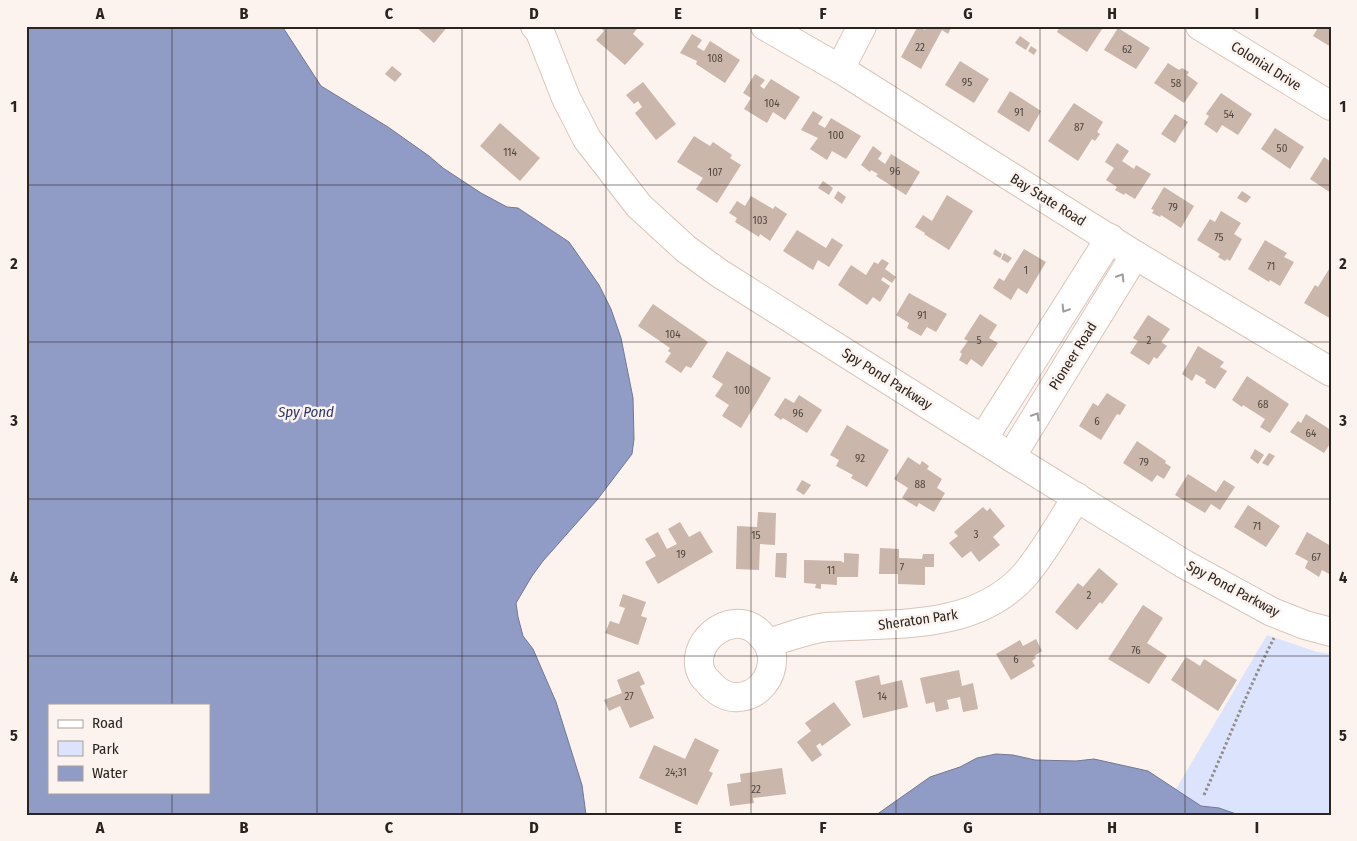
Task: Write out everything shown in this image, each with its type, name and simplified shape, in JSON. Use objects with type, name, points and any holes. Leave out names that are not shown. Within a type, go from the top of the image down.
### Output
[{"type":"street","name":"Spy Pond Parkway","points":[[535,26],[540,32],[566,98],[587,139],[639,206],[686,248],[719,273],[1184,564],[1272,612],[1305,625],[1331,632]]},
{"type":"street","name":"Bay State Road","points":[[765,26],[840,69],[1135,255],[1331,372]]},
{"type":"street","points":[[840,69],[862,26]]},
{"type":"street","name":"Colonial Drive","points":[[1200,26],[1331,106]]},
{"type":"street","points":[[983,439],[1110,238]]},
{"type":"street","name":"Pioneer Road","points":[[1011,457],[1135,255]]},
{"type":"street","name":"Sheraton Park","points":[[768,643],[824,628],[884,626],[944,619],[972,611],[999,597],[1023,577],[1042,552],[1077,497]]},
{"type":"path","points":[[1204,795],[1274,637]]},
{"type":"green space","points":[[1267,635],[1317,652],[1331,654],[1331,815],[1239,815],[1219,808],[1201,806],[1176,789]]},
{"type":"water","name":"Spy Pond","points":[[26,26],[282,26],[321,86],[388,127],[443,168],[481,193],[507,207],[518,208],[569,242],[599,285],[611,309],[621,338],[633,398],[634,439],[632,454],[597,500],[543,561],[516,603],[523,636],[533,649],[556,702],[582,785],[586,815],[26,815]]},
{"type":"water","points":[[996,754],[1013,755],[1035,760],[1076,761],[1094,759],[1148,771],[1201,806],[1219,808],[1239,815],[876,815],[930,777],[960,767],[977,758]]},
{"type":"building","points":[[415,26],[448,26],[434,43]]},
{"type":"building","points":[[599,26],[639,26],[633,34],[644,44],[625,65],[596,40],[604,31]]},
{"type":"building","points":[[918,26],[925,30],[927,26],[952,26],[948,34],[942,30],[921,69],[901,57]]},
{"type":"building","points":[[1060,26],[1104,26],[1087,52],[1057,32]]},
{"type":"building","points":[[1319,26],[1331,26],[1331,47],[1313,36]]},
{"type":"building","points":[[1118,28],[1150,48],[1136,69],[1104,50]]},
{"type":"building","points":[[692,34],[702,40],[697,47],[704,51],[710,41],[740,60],[725,83],[696,64],[697,61],[680,53]]},
{"type":"building","points":[[1020,36],[1030,43],[1026,50],[1015,43]]},
{"type":"building","points":[[1031,46],[1037,50],[1034,55],[1028,51]]},
{"type":"building","points":[[960,61],[989,79],[974,103],[945,85]]},
{"type":"building","points":[[1168,63],[1179,70],[1182,68],[1189,72],[1187,75],[1198,83],[1184,103],[1154,83]]},
{"type":"building","points":[[392,66],[402,74],[395,82],[385,74]]},
{"type":"building","points":[[755,74],[765,80],[760,86],[764,89],[771,79],[800,97],[785,120],[773,112],[767,123],[744,109],[751,98],[743,93]]},
{"type":"building","points":[[643,82],[676,124],[656,140],[635,113],[642,107],[638,101],[634,104],[626,95]]},
{"type":"building","points":[[1010,91],[1041,111],[1029,132],[997,112]]},
{"type":"building","points":[[1221,93],[1252,114],[1238,135],[1222,125],[1217,133],[1204,124],[1209,116],[1206,114]]},
{"type":"building","points":[[1074,103],[1103,122],[1097,132],[1100,134],[1095,141],[1092,139],[1078,161],[1048,141]]},
{"type":"building","points":[[813,111],[823,117],[818,124],[825,128],[831,118],[861,136],[846,159],[832,151],[827,160],[810,149],[818,138],[801,130]]},
{"type":"building","points":[[1175,114],[1188,122],[1175,143],[1161,134]]},
{"type":"building","points":[[500,123],[540,158],[520,181],[480,146]]},
{"type":"building","points":[[1275,128],[1304,147],[1290,169],[1261,149]]},
{"type":"building","points":[[694,136],[710,146],[713,142],[732,155],[730,158],[741,165],[717,203],[696,189],[703,178],[677,162]]},
{"type":"building","points":[[1117,143],[1129,151],[1122,161],[1134,169],[1136,165],[1151,174],[1135,199],[1115,190],[1117,187],[1106,180],[1114,168],[1105,162]]},
{"type":"building","points":[[873,146],[882,153],[878,159],[885,164],[891,154],[920,172],[906,195],[876,176],[878,174],[871,170],[870,172],[861,165]]},
{"type":"building","points":[[1324,157],[1331,162],[1331,193],[1310,179]]},
{"type":"building","points":[[823,181],[833,188],[829,195],[818,188]]},
{"type":"building","points":[[1164,187],[1194,206],[1181,228],[1161,215],[1160,217],[1152,213],[1154,210],[1151,209]]},
{"type":"building","points":[[838,191],[846,197],[842,204],[834,198]]},
{"type":"building","points":[[1242,191],[1251,197],[1246,203],[1237,198]]},
{"type":"building","points":[[947,195],[973,211],[949,250],[915,227],[923,215],[932,221]]},
{"type":"building","points":[[751,196],[773,209],[775,206],[787,214],[770,241],[760,234],[759,237],[735,222],[737,218],[729,213],[737,201],[745,206]]},
{"type":"building","points":[[1221,211],[1241,223],[1234,234],[1242,239],[1230,261],[1227,259],[1225,261],[1218,257],[1220,254],[1197,240],[1210,219],[1215,222]]},
{"type":"building","points":[[797,230],[826,248],[832,238],[843,245],[829,267],[818,260],[813,270],[783,251]]},
{"type":"building","points":[[1265,240],[1287,253],[1284,257],[1294,262],[1280,286],[1270,280],[1269,282],[1248,269]]},
{"type":"building","points":[[995,249],[1002,254],[1000,258],[993,254]]},
{"type":"building","points":[[1024,249],[1046,262],[1027,294],[1018,288],[1011,300],[993,288],[999,278],[1004,281]]},
{"type":"building","points":[[1004,253],[1012,258],[1008,263],[1001,259]]},
{"type":"building","points":[[882,259],[889,263],[885,269],[896,277],[892,283],[883,277],[881,280],[890,286],[880,302],[873,297],[867,305],[838,285],[851,265],[866,275],[874,262],[878,264]]},
{"type":"building","points":[[1331,266],[1331,319],[1304,303],[1315,285],[1318,287]]},
{"type":"building","points":[[909,293],[947,314],[936,332],[927,327],[921,336],[907,328],[909,323],[896,315]]},
{"type":"building","points":[[653,304],[708,342],[691,368],[686,366],[681,373],[665,362],[671,353],[668,351],[670,348],[638,326]]},
{"type":"building","points":[[980,314],[997,325],[989,338],[998,343],[982,367],[971,359],[967,365],[959,360],[962,354],[960,352],[968,341],[964,339]]},
{"type":"building","points":[[1148,315],[1170,329],[1161,342],[1167,346],[1157,359],[1154,357],[1149,365],[1130,353],[1138,341],[1133,338]]},
{"type":"building","points":[[1198,346],[1224,362],[1220,367],[1227,371],[1215,389],[1196,374],[1192,381],[1182,374]]},
{"type":"building","points":[[727,351],[771,378],[741,428],[722,416],[729,405],[715,396],[723,384],[712,377]]},
{"type":"building","points":[[1247,376],[1289,404],[1270,433],[1260,427],[1265,419],[1232,400]]},
{"type":"building","points":[[1107,393],[1126,405],[1120,415],[1117,414],[1101,440],[1079,426],[1093,403],[1098,406]]},
{"type":"building","points":[[799,395],[822,410],[807,433],[783,418],[781,420],[774,415],[785,398],[794,403]]},
{"type":"building","points":[[1306,414],[1331,430],[1331,442],[1324,453],[1290,432],[1298,421],[1301,423]]},
{"type":"building","points":[[847,425],[889,450],[867,487],[851,478],[853,475],[836,466],[839,460],[830,455]]},
{"type":"building","points":[[1137,441],[1166,461],[1165,463],[1171,467],[1164,479],[1157,475],[1152,482],[1123,463]]},
{"type":"building","points":[[1255,449],[1264,455],[1258,464],[1250,458]]},
{"type":"building","points":[[1269,453],[1275,456],[1268,466],[1262,463]]},
{"type":"building","points":[[908,457],[920,465],[922,461],[929,466],[927,469],[942,479],[937,488],[945,493],[934,512],[919,503],[917,507],[902,498],[908,488],[894,479]]},
{"type":"building","points":[[1188,474],[1216,492],[1224,480],[1235,487],[1220,510],[1211,504],[1205,513],[1175,495]]},
{"type":"building","points":[[802,480],[811,485],[804,495],[796,490]]},
{"type":"building","points":[[1248,505],[1280,526],[1266,547],[1234,527]]},
{"type":"building","points":[[983,507],[987,511],[990,508],[1005,526],[993,537],[1000,545],[979,562],[971,551],[962,558],[949,543],[958,536],[954,532]]},
{"type":"building","points":[[758,512],[776,513],[775,545],[760,544],[759,570],[736,569],[737,526],[757,527]]},
{"type":"building","points":[[680,522],[689,537],[700,531],[713,552],[658,584],[645,562],[656,556],[645,539],[658,532],[667,549],[677,544],[668,529]]},
{"type":"building","points":[[1307,532],[1331,546],[1331,575],[1322,570],[1319,577],[1305,568],[1308,561],[1295,554]]},
{"type":"building","points":[[880,548],[899,549],[899,558],[922,559],[923,554],[934,554],[934,567],[925,567],[925,585],[898,584],[898,574],[879,574]]},
{"type":"building","points":[[776,553],[787,553],[786,578],[775,577]]},
{"type":"building","points":[[844,553],[859,554],[858,577],[837,577],[837,585],[821,584],[821,589],[815,588],[816,584],[804,583],[804,560],[841,561],[844,563]]},
{"type":"building","points":[[1099,568],[1118,584],[1077,630],[1055,612],[1078,583],[1083,587]]},
{"type":"building","points":[[623,594],[646,602],[641,616],[647,618],[638,645],[605,633],[610,621],[619,624],[625,608],[619,606]]},
{"type":"building","points":[[1143,605],[1163,618],[1147,643],[1167,656],[1149,684],[1108,659]]},
{"type":"building","points":[[1036,639],[1042,651],[1034,656],[1036,658],[1032,661],[1035,666],[1011,680],[996,654],[1020,640],[1023,646]]},
{"type":"building","points":[[1186,657],[1200,666],[1204,659],[1237,680],[1218,711],[1171,680]]},
{"type":"building","points":[[959,670],[962,686],[973,683],[978,709],[963,712],[960,697],[947,700],[949,709],[936,712],[934,702],[926,704],[920,678]]},
{"type":"building","points":[[639,671],[645,684],[640,686],[654,718],[630,728],[620,706],[609,711],[604,700],[622,693],[617,680]]},
{"type":"building","points":[[879,675],[881,685],[902,680],[908,707],[863,718],[855,681]]},
{"type":"building","points":[[834,702],[851,725],[822,746],[820,743],[816,746],[822,755],[812,762],[797,742],[811,731],[805,723]]},
{"type":"building","points":[[695,738],[719,750],[709,771],[713,773],[697,805],[639,778],[654,745],[685,759]]},
{"type":"building","points":[[782,768],[786,794],[753,798],[754,803],[730,806],[727,784],[741,782],[740,774]]}]
